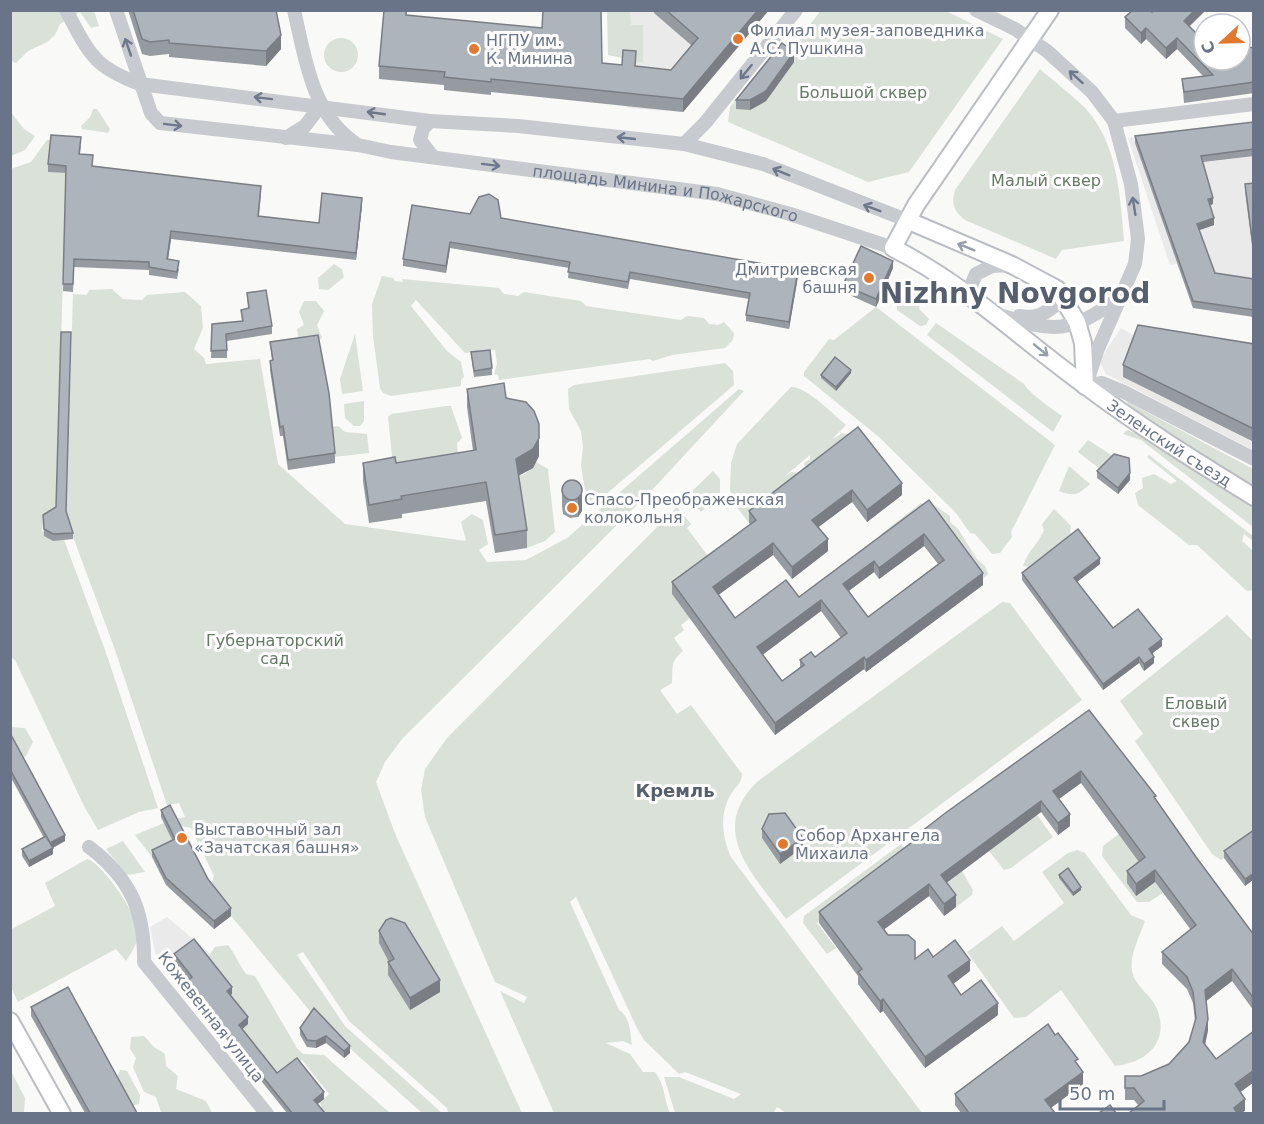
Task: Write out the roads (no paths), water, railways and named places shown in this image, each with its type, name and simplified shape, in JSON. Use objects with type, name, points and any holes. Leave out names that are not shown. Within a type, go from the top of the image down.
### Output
[{"type":"main road","points":[[893,248],[909,222],[916,205],[1050,10]]},
{"type":"main road","points":[[909,222],[1012,266],[1057,289],[1077,322],[1083,343],[1085,386]]},
{"type":"main road","name":"площадь Минина и Пожарского","points":[[893,248],[930,267],[968,293],[1085,386]]},
{"type":"main road","name":"Зеленский съезд","points":[[1085,386],[1254,497]]},
{"type":"main road","points":[[10,1021],[62,1113]]},
{"type":"street","points":[[66,10],[88,50],[100,65],[114,74],[140,84],[321,105],[430,121],[518,126],[684,144],[763,164],[909,222]]},
{"type":"street","points":[[116,10],[140,84]]},
{"type":"street","points":[[294,10],[310,77],[321,105],[341,134],[358,145]]},
{"type":"street","points":[[684,144],[705,123],[796,10]]},
{"type":"street","points":[[976,10],[1015,29],[1047,51],[1092,92],[1114,121],[1131,184],[1138,239],[1135,264],[1097,351],[1085,386],[1102,383],[1124,392],[1254,459]]},
{"type":"street","name":"площадь Минина и Пожарского","points":[[140,84],[151,113],[160,123],[358,145],[717,194],[800,217],[893,248]]},
{"type":"street","points":[[1114,121],[1254,104]]},
{"type":"street","points":[[286,138],[305,126],[321,105]]},
{"type":"street","points":[[430,121],[423,129],[420,140],[433,157]]},
{"type":"street","points":[[968,293],[976,274],[992,266],[1012,266]]},
{"type":"street","points":[[996,314],[1033,318],[1045,314],[1055,305],[1057,289]]},
{"type":"street","name":"площадь Минина и Пожарского","points":[[996,314],[1053,329],[1094,316],[1121,297]]},
{"type":"street","name":"Кожевенная улица","points":[[89,847],[106,860],[139,909],[145,932],[144,962],[267,1113]]},
{"type":"place","name":"Филиал музея-заповедника А.С. Пушкина","points":[[738,39]]},
{"type":"place","name":"НГПУ им. К. Минина","points":[[474,49]]},
{"type":"place","name":"Дмитриевская башня","points":[[869,278]]},
{"type":"place","name":"Спасо-Преображенская колокольня","points":[[572,508]]},
{"type":"place","name":"Выставочный зал «Зачатская башня»","points":[[182,838]]},
{"type":"place","name":"Собор Архангела Михаила","points":[[783,844]]},
{"type":"district","name":"Nizhny Novgorod","points":[[1015,293]]},
{"type":"district","name":"Кремль","points":[[675,790]]},
{"type":"park label","name":"Большой сквер","points":[[863,92]]},
{"type":"park label","name":"Малый сквер","points":[[1046,180]]},
{"type":"park label","name":"Губернаторский сад","points":[[275,649]]},
{"type":"park label","name":"Еловый сквер","points":[[1196,712]]}]
